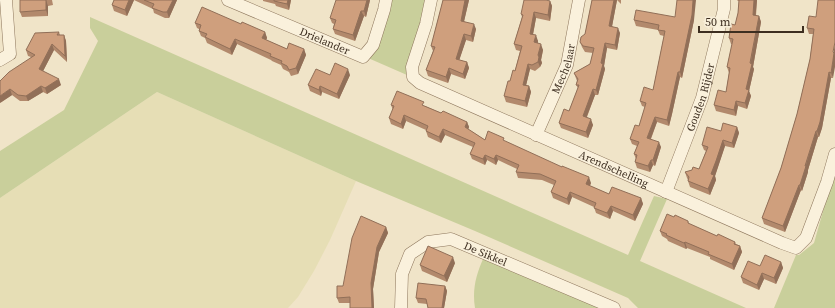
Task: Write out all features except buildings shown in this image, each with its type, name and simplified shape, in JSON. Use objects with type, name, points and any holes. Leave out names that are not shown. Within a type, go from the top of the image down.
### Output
[{"type":"street","points":[[0,60],[10,54],[6,0]]},
{"type":"street","name":"Drielander","points":[[228,0],[248,4],[363,58],[373,45],[386,0]]},
{"type":"street","name":"Arendschelling","points":[[431,0],[426,24],[412,67],[413,77],[420,83],[782,243],[796,248],[806,238],[827,182],[835,154]]},
{"type":"street","name":"Mechelaar","points":[[536,134],[567,65],[579,0]]},
{"type":"street","name":"Gouden Rijder","points":[[666,192],[702,98],[724,9],[724,0]]},
{"type":"street","name":"De Sikkel","points":[[401,308],[402,274],[410,254],[428,242],[451,239],[614,308]]},
{"type":"shaded area","points":[[157,92],[356,181],[330,240],[314,271],[298,297],[288,308],[0,308],[0,198]]},
{"type":"green space","points":[[391,0],[425,0],[407,75],[368,58]]},
{"type":"green space","points":[[90,17],[628,255],[654,196],[667,199],[640,261],[746,308],[638,308],[628,298],[356,181],[157,92],[0,198],[0,151],[64,110],[98,41],[90,28]]},
{"type":"green space","points":[[835,169],[835,308],[774,308],[796,255],[799,255],[814,243]]},
{"type":"green space","points":[[484,257],[603,308],[475,308],[475,282]]}]
